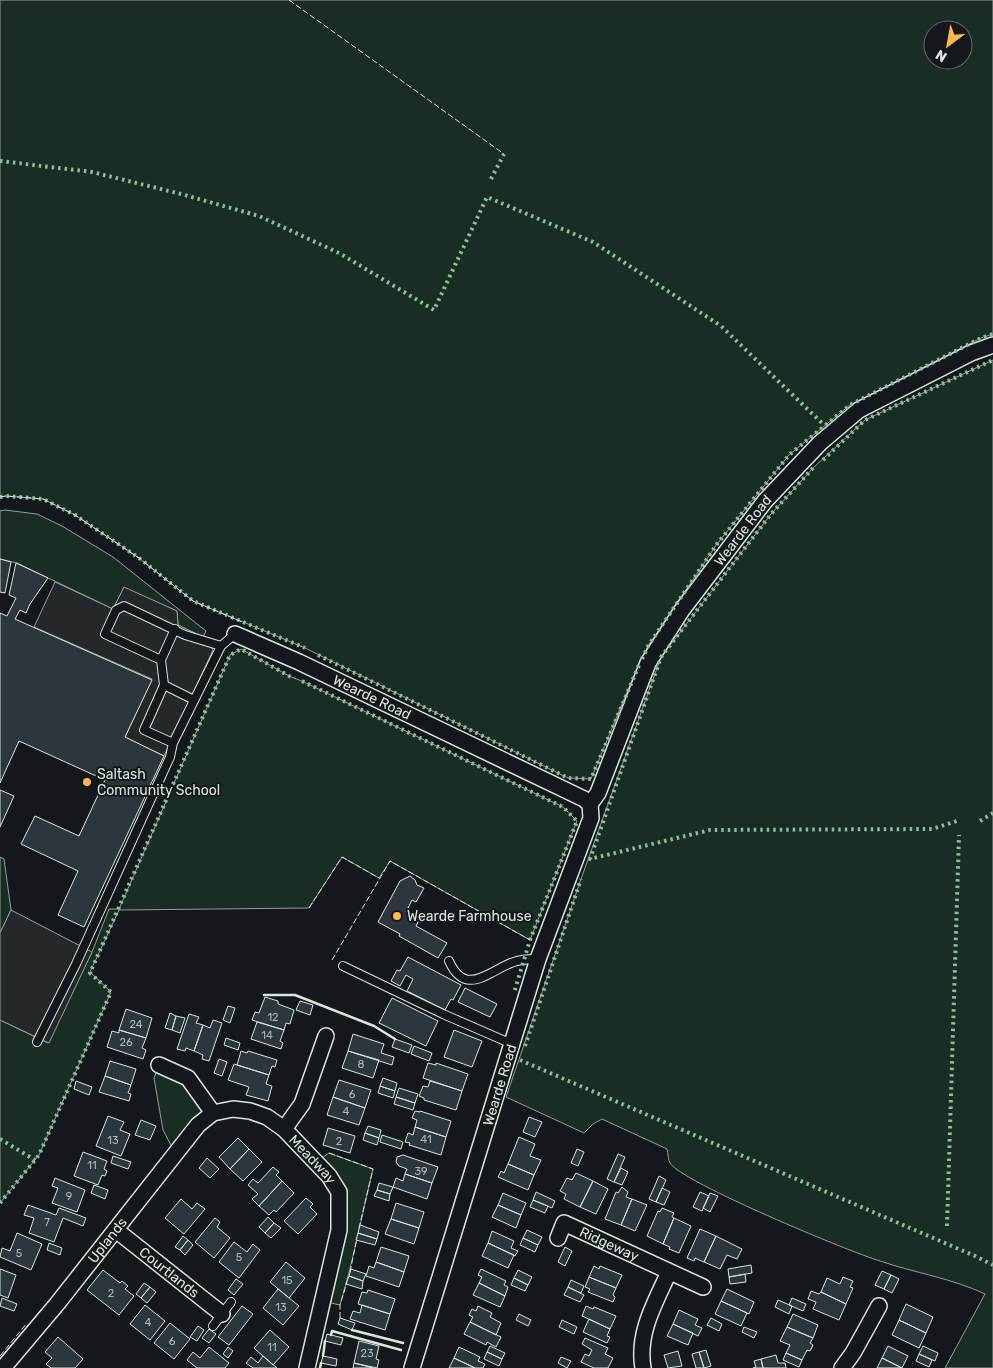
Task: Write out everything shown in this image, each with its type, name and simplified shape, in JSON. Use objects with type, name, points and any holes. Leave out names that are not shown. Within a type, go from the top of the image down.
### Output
[{"type":"street","name":"Wearde Road","points":[[590,804],[598,793],[648,663],[682,610],[765,501],[820,444],[859,410],[971,353],[993,345]]},
{"type":"street","name":"Wearde Road","points":[[235,634],[308,666],[584,799],[590,804],[592,818],[538,959],[412,1368]]},
{"type":"street","points":[[284,1129],[302,1104],[326,1036]]},
{"type":"street","points":[[159,1065],[188,1078],[213,1112]]},
{"type":"street","name":"Meadway","points":[[213,1112],[233,1109],[250,1111],[267,1117],[284,1129],[329,1176],[339,1192],[339,1230],[307,1368]]},
{"type":"street","name":"Uplands","points":[[3,1368],[58,1304],[175,1153],[198,1125],[213,1112]]},
{"type":"street","name":"Ridgeway","points":[[558,1238],[564,1223],[703,1287]]},
{"type":"street","name":"Courtlands","points":[[116,1230],[222,1314]]},
{"type":"street","points":[[643,1368],[641,1346],[644,1329],[668,1272]]},
{"type":"street","points":[[842,1368],[853,1353],[879,1306]]},
{"type":"lane","points":[[160,660],[106,634],[116,610],[124,606],[186,635],[221,646]]},
{"type":"lane","points":[[173,743],[144,730],[164,685],[160,660],[175,629]]},
{"type":"lane","points":[[37,1042],[88,937],[170,757],[173,743],[221,646],[235,634]]},
{"type":"lane","points":[[164,685],[194,700]]},
{"type":"lane","points":[[449,961],[453,971],[463,978],[478,980],[512,962],[524,959],[538,959]]},
{"type":"lane","points":[[343,966],[442,1014],[512,1044]]},
{"type":"green space","points":[[0,0],[993,0],[993,334],[981,338],[850,405],[789,455],[717,544],[648,646],[591,779],[568,778],[305,648],[193,601],[139,558],[75,515],[43,499],[0,497]]},
{"type":"green space","points":[[993,360],[993,1368],[945,1368],[985,1294],[972,1288],[863,1255],[768,1216],[703,1185],[681,1172],[670,1163],[667,1149],[602,1119],[593,1124],[584,1133],[506,1097],[581,879],[661,657],[771,514],[813,468],[865,420]]},
{"type":"green space","points":[[0,511],[37,514],[62,526],[113,557],[206,631],[203,637],[178,625],[177,611],[124,588],[113,609],[17,563],[0,559]]},
{"type":"green space","points":[[241,649],[291,677],[563,807],[577,821],[530,940],[390,861],[379,878],[342,857],[309,908],[119,910],[90,972],[111,992],[39,1155],[0,1203],[0,1020],[48,1043],[92,952],[109,909],[119,909],[230,655]]},
{"type":"green space","points":[[0,857],[4,859],[11,910],[0,933]]},
{"type":"green space","points":[[159,1065],[188,1078],[213,1113],[175,1153],[163,1130],[154,1078]]},
{"type":"green space","points":[[329,1153],[373,1169],[340,1305],[322,1301],[339,1192],[316,1162]]},
{"type":"shaded area","points":[[55,582],[113,609],[124,587],[177,611],[178,625],[203,637],[213,650],[164,756],[125,737],[152,679],[34,627]]},
{"type":"shaded area","points":[[11,910],[92,952],[49,1043],[0,1020],[0,933]]},
{"type":"building","points":[[0,559],[11,562],[5,593],[0,592]]},
{"type":"building","points":[[16,563],[48,578],[26,613],[20,610],[15,619],[152,680],[125,737],[164,756],[84,927],[58,915],[78,871],[21,844],[35,816],[79,836],[105,780],[19,741],[0,783],[0,613],[7,616],[16,598],[9,595]]},
{"type":"building","points":[[0,790],[14,796],[0,827]]},
{"type":"building","name":"Wearde Farmhouse","points":[[410,876],[417,885],[424,888],[416,902],[412,900],[406,912],[419,920],[416,926],[447,943],[438,958],[378,922],[400,881]]},
{"type":"building","points":[[408,957],[461,985],[445,1010],[407,991],[413,979],[406,975],[400,986],[391,981],[397,970],[400,971]]},
{"type":"building","points":[[465,988],[497,1004],[490,1017],[458,1002]]},
{"type":"building","points":[[265,997],[278,1001],[278,1004],[294,1010],[290,1024],[286,1023],[284,1030],[252,1020],[255,1012],[259,1013]]},
{"type":"building","points":[[392,998],[438,1021],[426,1046],[379,1023]]},
{"type":"building","points":[[300,1001],[313,1005],[310,1015],[296,1010]]},
{"type":"building","points":[[228,1006],[235,1008],[230,1023],[223,1020]]},
{"type":"building","points":[[126,1009],[152,1018],[146,1038],[119,1030]]},
{"type":"building","points":[[170,1013],[176,1016],[172,1030],[165,1028]]},
{"type":"building","points":[[189,1014],[199,1017],[196,1023],[203,1025],[194,1051],[186,1048],[185,1051],[177,1049]]},
{"type":"building","points":[[176,1016],[185,1018],[180,1033],[172,1030]]},
{"type":"building","points":[[213,1020],[222,1023],[209,1061],[202,1059],[203,1055],[194,1051],[203,1025],[210,1028]]},
{"type":"building","points":[[257,1022],[284,1030],[280,1041],[283,1043],[281,1049],[251,1039]]},
{"type":"building","points":[[119,1030],[146,1038],[142,1048],[146,1050],[143,1059],[107,1047],[112,1031],[119,1033]]},
{"type":"building","points":[[454,1030],[482,1041],[472,1067],[444,1057]]},
{"type":"building","points":[[353,1034],[384,1044],[381,1053],[394,1057],[392,1065],[348,1051]]},
{"type":"building","points":[[226,1038],[240,1043],[238,1050],[224,1045]]},
{"type":"building","points":[[395,1039],[412,1045],[409,1053],[392,1047]]},
{"type":"building","points":[[414,1046],[432,1053],[429,1061],[411,1054]]},
{"type":"building","points":[[241,1051],[247,1053],[248,1051],[277,1060],[275,1067],[272,1066],[269,1075],[237,1065]]},
{"type":"building","points":[[348,1051],[379,1060],[373,1078],[342,1068]]},
{"type":"building","points":[[219,1059],[227,1062],[222,1076],[214,1073]]},
{"type":"building","points":[[110,1061],[136,1069],[131,1085],[105,1076]]},
{"type":"building","points":[[428,1063],[436,1065],[436,1063],[468,1074],[462,1091],[423,1078]]},
{"type":"building","points":[[234,1064],[269,1075],[266,1084],[272,1086],[268,1101],[246,1095],[249,1087],[228,1080]]},
{"type":"building","points":[[105,1076],[131,1085],[128,1093],[131,1094],[129,1101],[99,1092]]},
{"type":"building","points":[[383,1078],[397,1083],[395,1091],[380,1086]]},
{"type":"building","points":[[339,1080],[371,1090],[365,1108],[333,1097]]},
{"type":"building","points":[[76,1081],[92,1087],[89,1095],[74,1089]]},
{"type":"building","points":[[430,1081],[462,1091],[456,1110],[424,1100],[424,1098],[419,1096],[423,1086],[428,1087]]},
{"type":"building","points":[[380,1086],[395,1091],[393,1098],[378,1093]]},
{"type":"building","points":[[399,1088],[418,1094],[415,1103],[396,1097]]},
{"type":"building","points":[[333,1097],[365,1108],[359,1125],[327,1115]]},
{"type":"building","points":[[396,1097],[415,1103],[413,1110],[394,1104]]},
{"type":"building","points":[[415,1111],[451,1121],[446,1137],[415,1127],[417,1120],[412,1118]]},
{"type":"building","points":[[108,1116],[124,1122],[120,1130],[130,1134],[121,1156],[96,1146]]},
{"type":"building","points":[[529,1117],[542,1122],[535,1137],[523,1132]]},
{"type":"building","points":[[141,1120],[156,1126],[150,1140],[135,1135]]},
{"type":"building","points":[[368,1126],[381,1130],[379,1138],[365,1133]]},
{"type":"building","points":[[415,1127],[446,1137],[441,1155],[405,1142],[408,1133],[413,1135]]},
{"type":"building","points":[[328,1128],[355,1136],[350,1153],[323,1145]]},
{"type":"building","points":[[365,1133],[379,1138],[377,1145],[363,1140]]},
{"type":"building","points":[[382,1135],[403,1142],[401,1149],[380,1142]]},
{"type":"building","points":[[519,1137],[535,1144],[530,1156],[541,1160],[534,1175],[508,1164]]},
{"type":"building","points":[[238,1138],[249,1149],[230,1169],[219,1157]]},
{"type":"building","points":[[249,1149],[262,1162],[243,1181],[230,1169]]},
{"type":"building","points":[[577,1149],[584,1152],[578,1166],[571,1163]]},
{"type":"building","points":[[83,1152],[107,1161],[104,1169],[107,1171],[105,1176],[102,1175],[98,1185],[74,1176]]},
{"type":"building","points":[[618,1154],[625,1157],[614,1182],[607,1179]]},
{"type":"building","points":[[403,1155],[438,1167],[432,1183],[405,1174],[407,1169],[399,1166],[396,1162],[397,1157]]},
{"type":"building","points":[[113,1156],[131,1162],[128,1169],[111,1163]]},
{"type":"building","points":[[207,1158],[219,1169],[210,1178],[199,1168]]},
{"type":"building","points":[[508,1164],[534,1175],[528,1190],[498,1177],[501,1171],[504,1173]]},
{"type":"building","points":[[273,1167],[279,1172],[276,1175],[282,1181],[259,1206],[252,1199],[258,1194],[248,1185],[253,1179],[258,1183]]},
{"type":"building","points":[[621,1168],[628,1172],[622,1185],[614,1182]]},
{"type":"building","points":[[576,1173],[593,1181],[580,1207],[564,1199],[566,1194],[560,1191],[567,1178],[572,1180]]},
{"type":"building","points":[[405,1174],[432,1183],[427,1199],[393,1187],[396,1178],[403,1181]]},
{"type":"building","points":[[659,1176],[666,1180],[656,1202],[649,1199]]},
{"type":"building","points":[[55,1178],[85,1190],[77,1212],[52,1203],[58,1188],[52,1186]]},
{"type":"building","points":[[282,1181],[294,1193],[276,1212],[274,1210],[269,1215],[259,1206]]},
{"type":"building","points":[[593,1181],[608,1189],[596,1214],[580,1207]]},
{"type":"building","points":[[379,1183],[393,1187],[390,1194],[377,1190]]},
{"type":"building","points":[[94,1185],[108,1190],[105,1199],[91,1193]]},
{"type":"building","points":[[622,1187],[628,1192],[626,1197],[632,1199],[621,1225],[605,1219],[616,1192],[618,1193]]},
{"type":"building","points":[[662,1188],[670,1192],[664,1205],[656,1202]]},
{"type":"building","points":[[377,1190],[390,1194],[389,1201],[374,1196]]},
{"type":"building","points":[[536,1192],[555,1201],[552,1208],[533,1200]]},
{"type":"building","points":[[700,1192],[709,1196],[702,1211],[693,1207]]},
{"type":"building","points":[[503,1193],[526,1203],[521,1215],[498,1205]]},
{"type":"building","points":[[710,1193],[718,1196],[710,1212],[703,1208]]},
{"type":"building","points":[[306,1198],[313,1204],[310,1207],[317,1214],[298,1234],[284,1221]]},
{"type":"building","points":[[181,1199],[192,1209],[197,1203],[205,1209],[184,1234],[165,1218]]},
{"type":"building","points":[[632,1199],[647,1205],[635,1231],[621,1225]]},
{"type":"building","points":[[533,1200],[548,1206],[545,1213],[530,1207]]},
{"type":"building","points":[[396,1203],[424,1212],[419,1228],[391,1219]]},
{"type":"building","points":[[28,1205],[56,1215],[59,1208],[86,1218],[83,1226],[63,1218],[54,1242],[29,1233],[34,1218],[24,1215]]},
{"type":"building","points":[[498,1205],[521,1215],[516,1228],[492,1217]]},
{"type":"building","points":[[662,1208],[674,1213],[672,1217],[674,1218],[663,1244],[647,1236],[658,1211],[660,1212]]},
{"type":"building","points":[[268,1217],[274,1223],[265,1233],[259,1227]]},
{"type":"building","points":[[215,1218],[220,1222],[217,1227],[230,1238],[214,1258],[195,1242]]},
{"type":"building","points":[[674,1218],[691,1226],[679,1253],[663,1244]]},
{"type":"building","points":[[391,1219],[419,1228],[414,1244],[385,1234]]},
{"type":"building","points":[[274,1223],[281,1228],[271,1238],[265,1233]]},
{"type":"building","points":[[360,1225],[379,1232],[377,1239],[358,1233]]},
{"type":"building","points":[[700,1229],[716,1236],[704,1262],[695,1258],[694,1261],[687,1258]]},
{"type":"building","points":[[527,1230],[542,1237],[538,1245],[523,1238]]},
{"type":"building","points":[[492,1231],[514,1241],[511,1248],[518,1251],[515,1256],[488,1243]]},
{"type":"building","points":[[17,1233],[42,1244],[31,1270],[0,1257],[2,1248],[10,1251]]},
{"type":"building","points":[[358,1233],[377,1239],[375,1245],[356,1240]]},
{"type":"building","points":[[183,1236],[188,1240],[180,1250],[175,1247]]},
{"type":"building","points":[[716,1236],[742,1249],[737,1259],[727,1255],[720,1269],[704,1262]]},
{"type":"building","points":[[523,1238],[538,1245],[535,1252],[520,1245]]},
{"type":"building","points":[[188,1240],[193,1245],[185,1255],[180,1250]]},
{"type":"building","points":[[234,1242],[247,1252],[253,1244],[260,1250],[239,1278],[219,1262]]},
{"type":"building","points":[[49,1243],[62,1248],[60,1255],[47,1250]]},
{"type":"building","points":[[488,1243],[514,1255],[508,1268],[482,1256]]},
{"type":"building","points":[[381,1247],[409,1256],[404,1272],[376,1262]]},
{"type":"building","points":[[565,1247],[572,1251],[565,1266],[558,1262]]},
{"type":"building","points":[[286,1262],[305,1278],[289,1298],[270,1282]]},
{"type":"building","points":[[376,1262],[404,1272],[399,1287],[366,1276],[369,1266],[374,1268]]},
{"type":"building","points":[[751,1265],[752,1273],[729,1277],[728,1269]]},
{"type":"building","points":[[594,1266],[599,1269],[600,1266],[622,1275],[616,1288],[589,1277]]},
{"type":"building","points":[[0,1269],[16,1275],[8,1298],[0,1295]]},
{"type":"building","points":[[351,1269],[366,1274],[363,1281],[349,1276]]},
{"type":"building","points":[[481,1269],[506,1281],[504,1285],[508,1287],[505,1296],[479,1283],[482,1277],[478,1275]]},
{"type":"building","points":[[103,1270],[120,1283],[122,1281],[128,1286],[125,1289],[134,1296],[119,1315],[87,1290]]},
{"type":"building","points":[[518,1270],[532,1277],[528,1285],[514,1278]]},
{"type":"building","points":[[882,1271],[891,1275],[884,1289],[875,1285]]},
{"type":"building","points":[[745,1274],[746,1282],[730,1284],[729,1277]]},
{"type":"building","points":[[891,1275],[899,1279],[892,1293],[884,1289]]},
{"type":"building","points":[[349,1276],[363,1281],[362,1289],[346,1284]]},
{"type":"building","points":[[589,1277],[616,1288],[613,1302],[588,1292],[590,1289],[585,1287]]},
{"type":"building","points":[[843,1277],[853,1281],[850,1287],[853,1288],[846,1304],[821,1292],[827,1278],[840,1284]]},
{"type":"building","points":[[514,1278],[528,1285],[525,1291],[511,1285]]},
{"type":"building","points":[[236,1279],[243,1284],[234,1295],[228,1290]]},
{"type":"building","points":[[571,1280],[584,1286],[581,1293],[568,1287]]},
{"type":"building","points":[[144,1283],[150,1287],[141,1298],[136,1294]]},
{"type":"building","points":[[479,1283],[505,1296],[500,1307],[473,1295]]},
{"type":"building","points":[[150,1287],[156,1292],[147,1303],[141,1298]]},
{"type":"building","points":[[568,1287],[584,1295],[580,1302],[564,1295]]},
{"type":"building","points":[[278,1289],[299,1306],[283,1325],[263,1308]]},
{"type":"building","points":[[727,1289],[754,1302],[749,1314],[721,1301]]},
{"type":"building","points":[[368,1290],[395,1299],[390,1314],[358,1304],[362,1292],[367,1293]]},
{"type":"building","points":[[811,1291],[819,1294],[821,1292],[846,1304],[839,1320],[813,1309],[816,1302],[808,1299]]},
{"type":"building","points":[[2,1298],[17,1304],[14,1311],[0,1306]]},
{"type":"building","points":[[792,1298],[806,1304],[803,1311],[789,1305]]},
{"type":"building","points":[[778,1300],[792,1306],[789,1314],[775,1307]]},
{"type":"building","points":[[721,1301],[747,1313],[741,1326],[715,1314]]},
{"type":"building","points":[[906,1304],[933,1317],[926,1333],[899,1320]]},
{"type":"building","points":[[145,1305],[165,1321],[150,1340],[130,1324]]},
{"type":"building","points":[[362,1305],[390,1314],[385,1330],[350,1319],[353,1311],[360,1313]]},
{"type":"building","points":[[242,1306],[253,1314],[229,1345],[218,1337]]},
{"type":"building","points":[[478,1306],[492,1313],[490,1317],[501,1323],[496,1335],[470,1322],[473,1317],[469,1315],[472,1309],[476,1311]]},
{"type":"building","points":[[586,1306],[593,1309],[594,1307],[616,1316],[610,1329],[582,1316]]},
{"type":"building","points":[[679,1310],[698,1319],[695,1325],[702,1328],[698,1336],[673,1324]]},
{"type":"building","points":[[519,1314],[531,1320],[528,1326],[516,1320]]},
{"type":"building","points":[[793,1314],[818,1325],[813,1338],[787,1327]]},
{"type":"building","points":[[340,1318],[355,1323],[352,1330],[338,1324]]},
{"type":"building","points":[[711,1318],[722,1324],[719,1331],[707,1325]]},
{"type":"building","points":[[589,1319],[610,1329],[607,1336],[610,1337],[607,1343],[583,1332]]},
{"type":"building","points":[[562,1320],[577,1327],[574,1334],[559,1327]]},
{"type":"building","points":[[899,1320],[926,1333],[919,1348],[892,1335]]},
{"type":"building","points":[[470,1322],[501,1337],[496,1347],[487,1342],[486,1345],[464,1334]]},
{"type":"building","points":[[170,1323],[190,1339],[174,1359],[154,1343]]},
{"type":"building","points":[[673,1324],[693,1333],[688,1345],[667,1336]]},
{"type":"building","points":[[198,1326],[204,1330],[197,1341],[190,1337]]},
{"type":"building","points":[[744,1327],[757,1332],[754,1338],[742,1332]]},
{"type":"building","points":[[787,1327],[813,1338],[810,1343],[813,1345],[810,1351],[807,1350],[802,1360],[786,1353],[790,1345],[780,1341]]},
{"type":"building","points":[[209,1329],[216,1334],[209,1343],[202,1338]]},
{"type":"building","points":[[270,1330],[289,1347],[273,1365],[254,1348]]},
{"type":"building","points":[[327,1334],[343,1338],[341,1345],[325,1341]]},
{"type":"building","points":[[58,1337],[83,1359],[75,1368],[51,1368],[46,1364],[52,1358],[45,1352]]},
{"type":"building","points":[[585,1338],[608,1348],[605,1354],[613,1358],[608,1368],[594,1368],[581,1362],[585,1354],[589,1356],[592,1350],[582,1344]]},
{"type":"building","points":[[359,1341],[379,1346],[376,1359],[379,1360],[377,1368],[354,1363]]},
{"type":"building","points":[[490,1346],[505,1353],[502,1359],[487,1352]]},
{"type":"building","points":[[888,1346],[908,1356],[902,1368],[882,1358]]},
{"type":"building","points":[[923,1346],[938,1353],[935,1361],[919,1354]]},
{"type":"building","points":[[209,1347],[229,1363],[225,1368],[197,1368],[187,1360],[193,1352],[200,1358]]},
{"type":"building","points":[[228,1347],[233,1351],[228,1358],[223,1354]]},
{"type":"building","points":[[459,1347],[480,1357],[478,1361],[485,1364],[483,1368],[475,1368],[454,1358]]},
{"type":"building","points":[[706,1350],[711,1366],[704,1368],[699,1352]]},
{"type":"building","points":[[678,1351],[682,1366],[668,1368],[664,1355]]},
{"type":"building","points":[[487,1352],[502,1359],[499,1366],[484,1359]]},
{"type":"building","points":[[699,1352],[704,1368],[696,1368],[692,1354]]},
{"type":"building","points":[[786,1353],[802,1360],[799,1367],[783,1360]]},
{"type":"building","points":[[919,1354],[932,1360],[929,1367],[916,1361]]},
{"type":"building","points":[[776,1355],[778,1363],[785,1363],[786,1368],[763,1368],[761,1359]]},
{"type":"building","points":[[263,1356],[277,1368],[253,1368],[246,1363],[251,1357],[258,1363]]},
{"type":"building","points":[[323,1356],[337,1359],[336,1366],[321,1363]]},
{"type":"building","points":[[561,1357],[571,1361],[567,1368],[558,1363]]},
{"type":"building","points":[[454,1358],[475,1368],[449,1368]]},
{"type":"building","points":[[882,1358],[902,1368],[877,1368]]},
{"type":"building","points":[[761,1359],[763,1368],[753,1368],[756,1367],[754,1361]]},
{"type":"building","points":[[354,1363],[373,1368],[353,1368]]},
{"type":"hedge","points":[[491,179],[504,154]]},
{"type":"hedge","points":[[0,161],[92,172],[259,216],[339,253],[434,310],[487,197],[593,242],[721,326],[824,425]]},
{"type":"hedge","points":[[642,659],[648,646],[717,544],[789,455],[850,405],[981,338],[993,334]]},
{"type":"hedge","points":[[823,460],[865,420],[993,360]]},
{"type":"hedge","points":[[813,468],[771,514],[661,657],[590,859],[710,830],[932,829],[957,821]]},
{"type":"hedge","points":[[0,497],[43,499],[75,515],[139,558],[193,601],[305,648]]},
{"type":"hedge","points":[[0,1203],[39,1155],[111,992],[90,973],[230,655],[241,649],[291,677]]},
{"type":"hedge","points":[[318,655],[568,778],[591,779],[639,665]]},
{"type":"hedge","points":[[302,681],[563,807],[577,821],[530,940],[514,993]]},
{"type":"hedge","points":[[980,821],[993,813]]},
{"type":"hedge","points":[[947,1226],[959,835]]},
{"type":"hedge","points":[[525,1046],[581,879]]},
{"type":"hedge","points":[[520,1060],[993,1265]]},
{"type":"hedge","points":[[0,1139],[35,1160]]},
{"type":"fence","points":[[289,0],[504,154]]},
{"type":"fence","points":[[0,497],[43,499],[75,515],[139,558],[193,601],[242,622]]},
{"type":"fence","points":[[309,908],[342,857],[379,878]]},
{"type":"fence","points":[[332,960],[390,861],[530,940]]},
{"type":"fence","points":[[329,1153],[373,1169],[359,1228]]},
{"type":"fence","points":[[350,1272],[357,1238]]},
{"type":"fence","points":[[340,1318],[340,1305],[347,1282]]},
{"type":"fence","points":[[0,1356],[27,1323]]},
{"type":"wall","points":[[264,995],[295,995],[374,1026],[395,1039]]},
{"type":"wall","points":[[352,1330],[403,1343]]},
{"type":"wall","points":[[331,1335],[332,1331],[401,1350]]},
{"type":"wall","points":[[323,1356],[325,1341]]},
{"type":"wall","points":[[320,1368],[321,1363]]},
{"type":"place","name":"Saltash Community School","points":[[87,782]]},
{"type":"place","name":"Wearde Farmhouse","points":[[397,916]]}]
